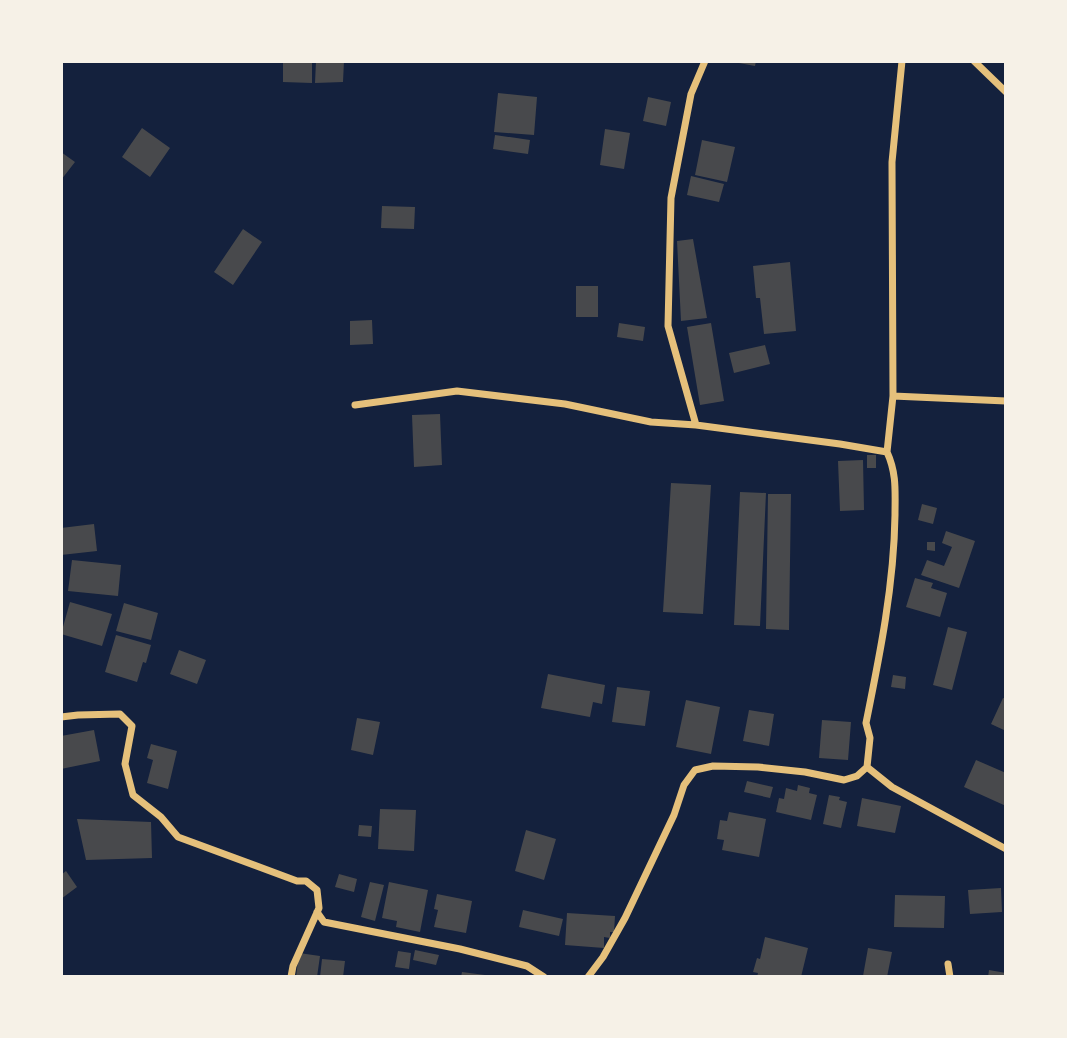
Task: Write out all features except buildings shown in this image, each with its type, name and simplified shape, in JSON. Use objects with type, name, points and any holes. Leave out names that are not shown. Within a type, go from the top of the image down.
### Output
[{"type":"street","points":[[696,425],[668,326],[671,198],[691,94],[705,61]]},
{"type":"street","points":[[588,977],[625,918],[674,815],[684,785],[695,770],[713,766],[758,767],[844,780],[857,776],[867,767],[870,738],[866,723],[885,628],[894,542],[895,479],[887,452],[893,396],[892,162],[902,61]]},
{"type":"street","points":[[974,61],[1006,92]]},
{"type":"street","points":[[355,405],[457,391],[565,404],[651,422],[696,425],[887,452]]},
{"type":"street","points":[[893,396],[1006,401]]},
{"type":"street","points":[[61,717],[120,714],[132,726],[125,764],[133,795],[161,817],[178,837],[297,881],[306,881],[317,890],[319,908],[293,965],[291,977]]},
{"type":"street","points":[[867,767],[891,787],[1006,849]]},
{"type":"street","points":[[317,912],[324,922],[527,965],[544,977]]},
{"type":"street","points":[[948,964],[950,977]]}]
